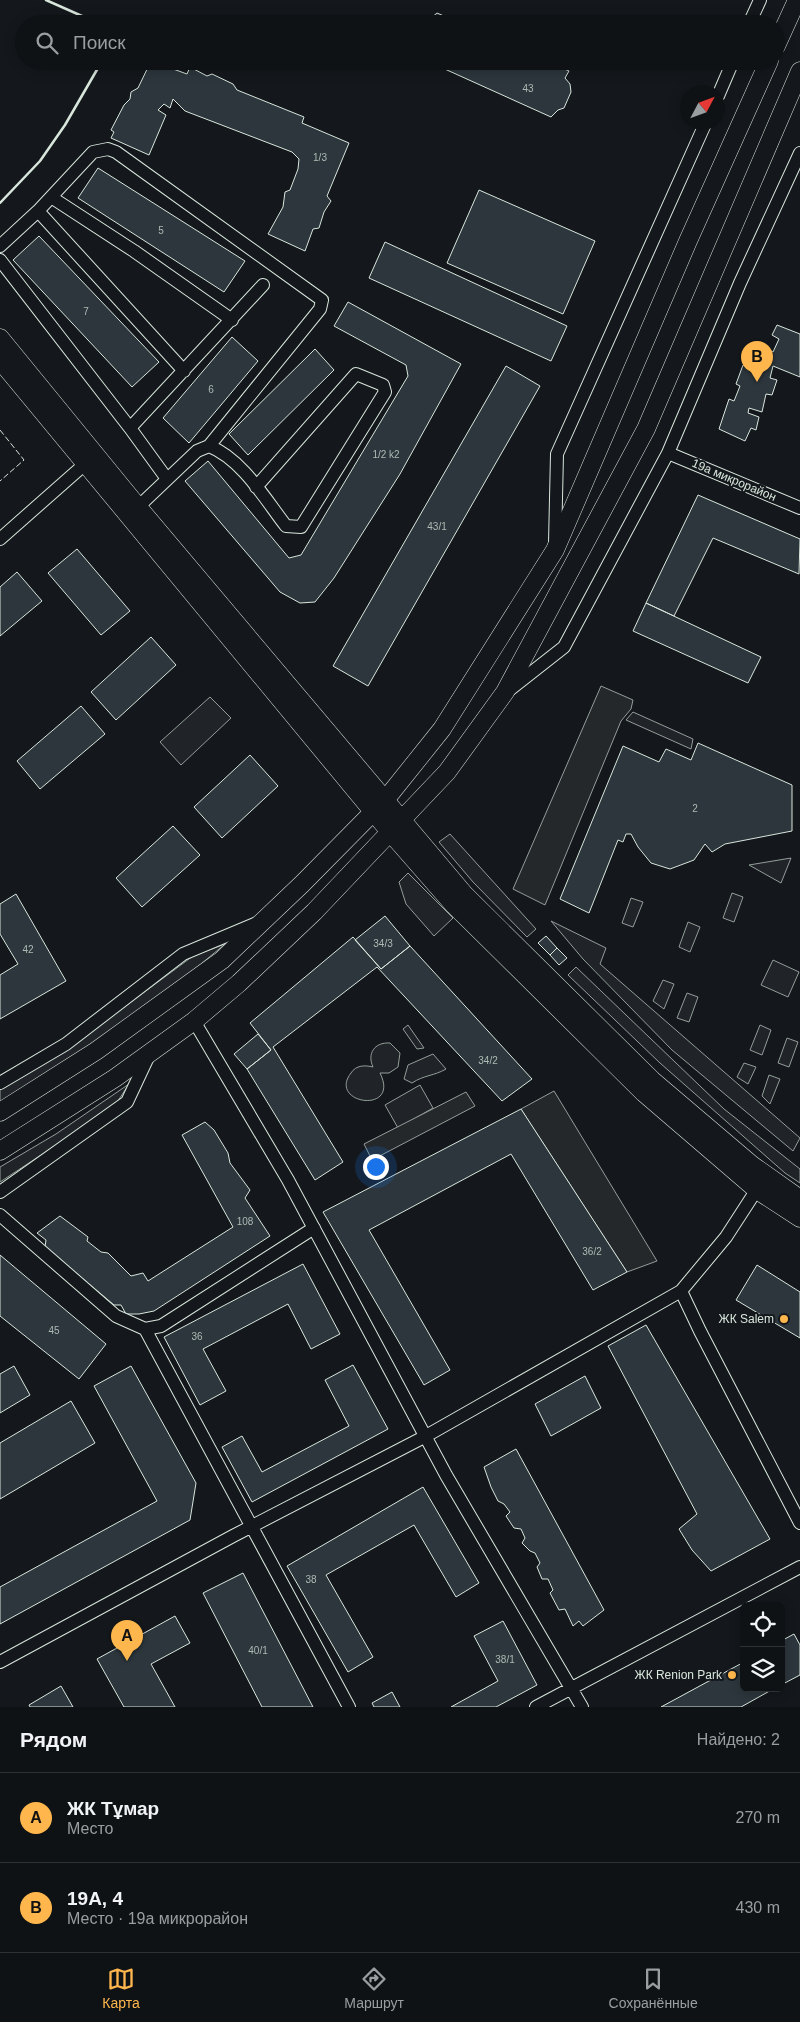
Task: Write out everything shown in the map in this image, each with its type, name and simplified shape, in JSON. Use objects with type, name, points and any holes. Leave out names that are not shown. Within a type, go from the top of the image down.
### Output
[{"type":"main road","points":[[785,26],[797,0]]},
{"type":"main road","points":[[0,1112],[96,1051],[222,960],[380,805],[442,728],[555,550],[688,241],[765,70]]},
{"type":"main road","points":[[0,1151],[115,1078],[194,1021],[239,983],[314,912],[447,772],[502,696],[646,429],[800,71]]},
{"type":"main road","points":[[0,338],[380,805],[453,904],[644,1093],[757,1190],[800,1218]]},
{"type":"main road","points":[[0,360],[85,464],[380,805]]},
{"type":"main road","points":[[396,826],[652,1080],[766,1175],[800,1199]]},
{"type":"street","points":[[753,15],[760,0]]},
{"type":"street","points":[[723,85],[729,70]]},
{"type":"street","points":[[555,550],[557,454],[702,130]]},
{"type":"street","points":[[0,246],[38,211],[93,152],[108,149],[116,152],[322,300],[320,309],[209,446],[197,451],[138,507]]},
{"type":"street","points":[[502,696],[564,647],[668,453],[740,283],[800,153]]},
{"type":"street","points":[[51,197],[134,251],[232,320]]},
{"type":"street","points":[[38,211],[184,370]]},
{"type":"street","points":[[0,260],[167,478]]},
{"type":"street","points":[[130,428],[263,285]]},
{"type":"street","points":[[209,446],[222,451],[256,487],[286,526],[301,527],[385,392],[383,385],[356,374],[256,487]]},
{"type":"street","name":"19а микрорайон","points":[[668,453],[800,508]]},
{"type":"street","points":[[0,539],[85,464]]},
{"type":"street","points":[[0,1083],[66,1044],[183,954],[200,945],[264,920]]},
{"type":"street","points":[[194,1021],[288,1180],[496,1563],[582,1707]]},
{"type":"street","points":[[0,1192],[127,1102],[152,1050]]},
{"type":"street","points":[[0,1662],[250,1526],[426,1436],[681,1291],[726,1237],[766,1175]]},
{"type":"street","points":[[0,1215],[116,1316],[145,1329],[161,1326],[314,1228]]},
{"type":"street","points":[[681,1291],[800,1522]]},
{"type":"street","points":[[145,1329],[349,1707]]},
{"type":"street","points":[[536,1707],[800,1567]]},
{"type":"shaded area","points":[[601,686],[633,700],[631,709],[621,721],[545,905],[513,889]]},
{"type":"shaded area","points":[[210,697],[231,718],[181,765],[160,742]]},
{"type":"shaded area","points":[[633,712],[693,739],[691,749],[626,720]]},
{"type":"shaded area","points":[[450,834],[536,929],[527,937],[473,882],[439,842]]},
{"type":"shaded area","points":[[791,858],[781,883],[749,865]]},
{"type":"shaded area","points":[[408,873],[453,918],[434,936],[406,904],[399,882]]},
{"type":"shaded area","points":[[732,893],[743,897],[734,922],[723,918]]},
{"type":"shaded area","points":[[631,898],[643,902],[633,927],[622,923]]},
{"type":"shaded area","points":[[551,921],[606,948],[600,964],[800,1138],[793,1151],[672,1050],[583,959]]},
{"type":"shaded area","points":[[688,922],[700,927],[690,952],[679,947]]},
{"type":"shaded area","points":[[225,944],[177,984],[95,1046],[0,1106],[0,1089],[81,1039],[193,956]]},
{"type":"shaded area","points":[[773,960],[799,972],[788,997],[761,985]]},
{"type":"shaded area","points":[[576,967],[724,1109],[800,1169],[800,1183],[785,1173],[660,1063],[568,975]]},
{"type":"shaded area","points":[[663,980],[674,984],[664,1009],[653,1001]]},
{"type":"shaded area","points":[[687,993],[698,997],[689,1022],[677,1018]]},
{"type":"shaded area","points":[[408,1025],[424,1048],[417,1049],[403,1029]]},
{"type":"shaded area","points":[[760,1025],[771,1030],[762,1055],[750,1050]]},
{"type":"shaded area","points":[[787,1038],[798,1042],[789,1067],[778,1063]]},
{"type":"shaded area","points":[[390,1043],[400,1053],[398,1067],[389,1073],[380,1073],[384,1086],[381,1095],[374,1100],[355,1098],[348,1092],[346,1084],[351,1073],[355,1068],[361,1066],[373,1067],[371,1058],[373,1050],[380,1044]]},
{"type":"shaded area","points":[[433,1054],[446,1069],[412,1083],[404,1079],[408,1065]]},
{"type":"shaded area","points":[[744,1063],[756,1067],[748,1084],[737,1077]]},
{"type":"shaded area","points":[[769,1075],[780,1079],[770,1104],[762,1096]]},
{"type":"shaded area","points":[[129,1084],[114,1107],[0,1182],[0,1167],[56,1134]]},
{"type":"shaded area","points":[[420,1085],[433,1108],[398,1128],[385,1105]]},
{"type":"shaded area","points":[[554,1091],[657,1261],[627,1272],[521,1109]]},
{"type":"shaded area","points":[[466,1092],[475,1106],[372,1160],[364,1144]]},
{"type":"building","points":[[147,70],[176,70],[187,74],[189,70],[196,70],[207,76],[212,74],[233,84],[237,90],[304,117],[302,123],[349,143],[327,196],[331,201],[324,212],[319,228],[313,229],[305,251],[268,234],[283,207],[285,192],[290,190],[298,169],[299,159],[292,152],[185,111],[173,99],[170,108],[164,104],[158,110],[166,115],[149,155],[111,138],[114,132],[111,130],[124,105],[130,99],[131,92],[138,88]]},
{"type":"building","points":[[447,70],[569,71],[565,78],[570,84],[571,92],[564,108],[558,110],[551,117]]},
{"type":"building","points":[[98,168],[245,261],[224,292],[78,198]]},
{"type":"building","points":[[479,190],[595,241],[563,314],[447,263]]},
{"type":"building","points":[[39,236],[159,362],[132,387],[13,260]]},
{"type":"building","points":[[385,242],[567,326],[551,361],[369,278]]},
{"type":"building","points":[[348,302],[461,364],[400,474],[334,578],[315,602],[300,603],[280,592],[185,481],[208,461],[289,558],[301,555],[408,376],[406,365],[334,326]]},
{"type":"building","points":[[777,325],[800,334],[800,377],[773,366],[770,378],[777,380],[772,395],[766,394],[762,412],[749,408],[748,413],[759,417],[756,430],[751,428],[745,441],[719,429],[729,399],[734,401],[740,386],[736,384],[743,365],[749,367],[756,356],[750,354],[755,342],[773,352],[779,339],[772,335]]},
{"type":"building","points":[[232,337],[258,361],[189,443],[163,418]]},
{"type":"building","points":[[315,349],[334,370],[248,455],[229,434]]},
{"type":"building","points":[[506,366],[540,386],[368,686],[333,666]]},
{"type":"building","points":[[698,495],[800,539],[799,574],[713,538],[674,616],[646,603]]},
{"type":"building","points":[[77,549],[130,611],[101,635],[48,573]]},
{"type":"building","points":[[17,572],[42,601],[0,636],[0,587]]},
{"type":"building","points":[[646,603],[761,657],[748,683],[633,631]]},
{"type":"building","points":[[151,637],[176,665],[116,720],[91,692]]},
{"type":"building","points":[[81,706],[105,734],[40,789],[17,761]]},
{"type":"building","points":[[698,743],[792,785],[792,831],[725,844],[712,852],[705,844],[694,860],[670,869],[651,863],[638,847],[631,834],[626,834],[623,842],[618,840],[589,913],[560,899],[623,746],[659,762],[666,749],[691,760]]},
{"type":"building","points":[[250,755],[278,786],[222,838],[194,807]]},
{"type":"building","points":[[173,826],[200,855],[142,907],[116,878]]},
{"type":"building","points":[[16,894],[66,981],[0,1019],[0,975],[18,964],[0,934],[0,904]]},
{"type":"building","points":[[385,916],[410,946],[381,969],[355,940]]},
{"type":"building","points":[[546,936],[557,948],[550,955],[538,943]]},
{"type":"building","points":[[353,937],[381,969],[410,946],[532,1079],[502,1101],[377,967],[273,1047],[343,1162],[315,1180],[247,1069],[271,1050],[250,1023]]},
{"type":"building","points":[[557,948],[567,958],[559,965],[550,955]]},
{"type":"building","points":[[258,1034],[271,1050],[247,1069],[234,1054]]},
{"type":"building","points":[[521,1109],[627,1272],[593,1290],[511,1154],[369,1230],[450,1370],[424,1385],[323,1212]]},
{"type":"building","points":[[205,1122],[214,1130],[228,1153],[230,1163],[250,1190],[245,1198],[270,1236],[154,1311],[126,1314],[121,1305],[114,1305],[45,1247],[46,1240],[37,1233],[60,1216],[88,1237],[87,1241],[101,1252],[108,1253],[131,1276],[143,1273],[148,1281],[233,1227],[182,1135]]},
{"type":"building","points":[[0,1255],[106,1344],[79,1379],[0,1316]]},
{"type":"building","points":[[303,1264],[340,1334],[311,1349],[288,1304],[203,1349],[226,1391],[200,1405],[164,1337]]},
{"type":"building","name":"ЖК Salem","points":[[757,1265],[800,1292],[800,1338],[736,1300]]},
{"type":"building","points":[[646,1325],[770,1539],[711,1571],[692,1550],[679,1529],[697,1514],[608,1346]]},
{"type":"building","points":[[353,1365],[388,1429],[252,1502],[222,1447],[242,1436],[262,1472],[349,1426],[325,1380]]},
{"type":"building","points":[[14,1366],[30,1395],[0,1413],[0,1374]]},
{"type":"building","points":[[131,1366],[196,1483],[190,1520],[0,1624],[0,1587],[157,1501],[94,1386]]},
{"type":"building","points":[[585,1376],[601,1408],[551,1436],[535,1404]]},
{"type":"building","points":[[71,1401],[95,1443],[0,1499],[0,1443]]},
{"type":"building","points":[[516,1449],[604,1610],[583,1626],[579,1621],[573,1626],[565,1609],[559,1610],[550,1593],[553,1590],[548,1579],[542,1579],[537,1567],[540,1563],[535,1553],[522,1543],[525,1538],[521,1529],[514,1528],[506,1516],[510,1512],[504,1504],[498,1501],[491,1487],[484,1467]]},
{"type":"building","points":[[423,1487],[479,1583],[456,1597],[414,1525],[326,1575],[373,1657],[348,1672],[287,1566]]},
{"type":"building","points":[[243,1573],[313,1707],[262,1707],[203,1593]]},
{"type":"building","points":[[175,1616],[190,1643],[151,1664],[175,1707],[124,1707],[97,1659]]},
{"type":"building","points":[[503,1621],[537,1685],[496,1707],[451,1707],[498,1681],[474,1636]]},
{"type":"building","points":[[794,1634],[800,1645],[800,1675],[785,1683],[785,1647],[785,1639]]},
{"type":"building","name":"ЖК Renion Park","points":[[740,1664],[740,1692],[768,1692],[741,1707],[661,1707]]},
{"type":"building","points":[[61,1686],[73,1707],[30,1707],[29,1705]]},
{"type":"building","points":[[392,1692],[400,1707],[374,1707],[372,1703]]},
{"type":"fence","points":[[0,430],[24,460],[0,481]]},
{"type":"wall","points":[[46,0],[80,15]]},
{"type":"wall","points":[[0,203],[40,161],[65,125],[97,70]]},
{"type":"place","name":"19А, 4","points":[[757,382]]},
{"type":"place","name":"ЖК Salem","points":[[784,1319]]},
{"type":"place","name":"ЖК Тұмар","points":[[127,1661]]},
{"type":"place","name":"ЖК Renion Park","points":[[732,1675]]}]
